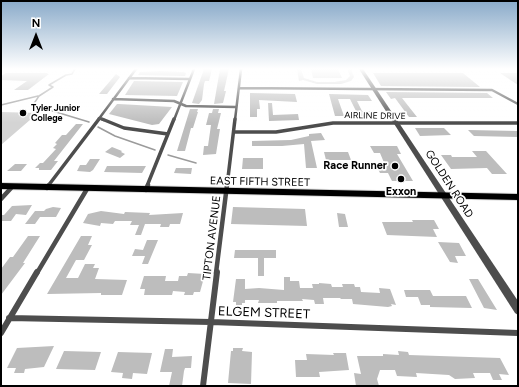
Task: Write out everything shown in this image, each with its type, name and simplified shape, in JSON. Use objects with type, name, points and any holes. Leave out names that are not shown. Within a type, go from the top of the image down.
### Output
[{"type":"main road","name":"EAST FIFTH STREET","points":[[1,186],[518,198]]},
{"type":"street","points":[[47,188],[122,87]]},
{"type":"street","points":[[146,190],[187,87]]},
{"type":"street","points":[[239,88],[492,90],[518,104]]},
{"type":"street","name":"TIPTON AVENUE","points":[[203,386],[239,88]]},
{"type":"street","name":"GOLDEN ROAD","points":[[375,89],[518,310]]},
{"type":"street","points":[[113,99],[160,100],[186,106],[236,107]]},
{"type":"street","points":[[99,118],[124,128],[168,134]]},
{"type":"street","name":"AIRLINE DRIVE","points":[[234,132],[282,132],[325,123],[518,123]]},
{"type":"street","points":[[1,199],[12,187]]},
{"type":"street","points":[[1,333],[87,189]]},
{"type":"street","name":"ELGEM STREET","points":[[9,318],[211,322],[518,333]]},
{"type":"shaded area","points":[[1,112],[38,113],[1,145]]},
{"type":"building","points":[[18,87],[32,87],[28,90],[14,90]]},
{"type":"building","points":[[105,87],[112,87],[107,94],[99,94]]},
{"type":"building","points":[[130,87],[181,87],[177,96],[125,95]]},
{"type":"building","points":[[198,87],[204,87],[202,100],[199,104],[192,103]]},
{"type":"building","points":[[217,87],[225,87],[224,91],[226,91],[223,103],[214,104]]},
{"type":"building","points":[[386,92],[487,93],[493,98],[402,98],[417,117],[409,117],[395,98],[391,99]]},
{"type":"building","points":[[250,93],[295,94],[297,102],[259,100],[260,109],[257,109],[257,117],[250,117]]},
{"type":"building","points":[[329,94],[368,95],[372,101],[357,101],[362,111],[374,111],[376,117],[355,116],[353,111],[356,111],[350,99],[338,99],[344,116],[335,116]]},
{"type":"building","points":[[268,103],[272,103],[273,115],[298,114],[299,120],[269,121]]},
{"type":"building","points":[[117,104],[172,107],[159,124],[152,125],[109,114]]},
{"type":"building","points":[[190,109],[198,109],[198,112],[193,128],[191,128],[185,151],[177,151]]},
{"type":"building","points":[[213,109],[219,109],[218,113],[221,113],[217,129],[220,129],[216,154],[203,155],[204,146],[208,146],[211,125],[206,125],[209,113],[212,113]]},
{"type":"building","points":[[76,124],[83,124],[54,161],[58,161],[51,170],[39,170],[39,168],[35,168],[40,163],[43,163],[56,149],[53,148],[57,144],[55,143],[62,135],[66,135]]},
{"type":"building","points":[[415,128],[444,128],[451,135],[420,136]]},
{"type":"building","points":[[468,130],[518,131],[518,137],[474,136]]},
{"type":"building","points":[[321,133],[325,140],[311,141],[317,168],[306,168],[304,144],[252,146],[252,141],[291,140],[309,136],[309,134]]},
{"type":"building","points":[[370,146],[397,146],[401,154],[397,154],[413,181],[392,181],[388,173],[380,173],[376,165],[385,165],[380,153],[374,153]]},
{"type":"building","points":[[112,147],[122,151],[121,152],[125,154],[120,158],[105,152]]},
{"type":"building","points":[[472,151],[486,151],[507,174],[492,174],[487,168],[451,169],[441,155],[451,155],[452,157],[477,157]]},
{"type":"building","points":[[324,152],[348,152],[351,160],[326,160]]},
{"type":"building","points":[[243,158],[263,158],[263,169],[242,169]]},
{"type":"building","points":[[90,159],[100,159],[93,170],[90,172],[77,171],[80,165],[86,165]]},
{"type":"building","points":[[15,164],[27,164],[21,171],[7,171]]},
{"type":"building","points":[[107,166],[146,166],[142,173],[104,172]]},
{"type":"building","points":[[176,168],[192,168],[191,174],[174,173]]},
{"type":"building","points":[[32,205],[26,215],[16,214],[11,221],[1,221],[1,215],[4,215],[12,206]]},
{"type":"building","points":[[53,207],[61,208],[56,217],[40,217],[35,224],[25,224],[35,211],[44,211]]},
{"type":"building","points":[[233,207],[305,209],[307,226],[231,224]]},
{"type":"building","points":[[101,211],[124,214],[125,212],[150,213],[149,215],[183,213],[180,224],[170,224],[169,227],[160,227],[161,224],[145,224],[141,235],[135,235],[139,225],[130,225],[132,221],[115,221],[113,224],[101,223],[100,226],[83,223],[88,214]]},
{"type":"building","points":[[337,213],[345,214],[348,227],[339,227]]},
{"type":"building","points":[[412,220],[434,220],[439,229],[433,229],[437,237],[387,235],[382,222],[413,222]]},
{"type":"building","points":[[28,236],[40,236],[23,263],[25,263],[1,295],[1,269],[10,257],[13,257]]},
{"type":"building","points":[[81,236],[92,236],[88,245],[92,245],[84,260],[76,260],[66,278],[78,278],[85,264],[95,264],[93,268],[99,268],[95,279],[127,280],[122,295],[101,295],[101,293],[47,294]]},
{"type":"building","points":[[147,240],[158,240],[148,264],[142,264],[145,256],[132,256],[135,249],[143,250]]},
{"type":"building","points":[[438,242],[459,243],[466,256],[455,256],[458,263],[450,262]]},
{"type":"building","points":[[235,250],[276,250],[276,258],[264,258],[264,276],[258,276],[258,258],[234,258]]},
{"type":"building","points":[[188,273],[205,274],[200,292],[194,292],[193,295],[184,295],[185,292],[173,291],[172,295],[144,295],[145,289],[140,289],[144,276],[166,276],[165,281],[178,281],[179,276],[187,276]]},
{"type":"building","points":[[284,277],[290,277],[290,281],[299,281],[300,288],[313,288],[312,284],[319,283],[331,284],[332,287],[343,287],[342,284],[354,284],[355,287],[360,287],[361,292],[380,293],[379,288],[390,289],[396,305],[391,304],[392,306],[388,307],[353,304],[352,299],[340,298],[323,298],[324,304],[315,304],[314,300],[302,299],[303,301],[277,301],[277,303],[258,303],[259,300],[245,300],[245,303],[242,303],[242,305],[236,305],[236,302],[233,302],[236,279],[245,279],[245,289],[259,288],[284,290]]},
{"type":"building","points":[[469,279],[478,279],[497,310],[484,308]]},
{"type":"building","points":[[404,290],[430,290],[433,296],[466,296],[472,308],[430,307],[430,305],[421,305],[418,297],[406,297]]},
{"type":"building","points":[[54,346],[44,367],[25,369],[24,373],[14,373],[16,368],[7,368],[17,348]]},
{"type":"building","points":[[233,348],[243,348],[242,351],[252,352],[251,384],[228,383],[231,351],[233,351]]},
{"type":"building","points":[[165,349],[173,349],[172,357],[192,356],[191,368],[185,368],[184,371],[182,386],[169,386],[172,372],[160,372]]},
{"type":"building","points":[[64,351],[101,352],[95,370],[56,369]]},
{"type":"building","points":[[398,351],[408,352],[409,355],[500,358],[509,375],[499,374],[502,380],[493,380],[490,373],[473,373],[475,378],[455,379],[449,375],[416,373],[417,377],[397,376],[395,370],[380,370],[377,379],[379,386],[356,386],[354,373],[361,374],[357,356],[383,356],[383,354],[399,355]]},
{"type":"building","points":[[118,352],[152,353],[147,374],[133,373],[132,379],[122,378],[123,373],[111,372]]},
{"type":"building","points":[[333,353],[346,353],[349,370],[319,372],[320,377],[296,377],[295,360],[307,360],[306,354],[334,355]]},
{"type":"waterway","points":[[53,87],[39,96],[33,105],[89,122]]},
{"type":"waterway","points":[[1,105],[38,96]]},
{"type":"waterway","points":[[98,127],[115,136],[155,150]]},
{"type":"waterway","points":[[168,155],[196,163]]},
{"type":"place","name":"Tyler Junior College","points":[[23,113]]},
{"type":"place","name":"Race Runner","points":[[395,166]]},
{"type":"place","name":"Exxon","points":[[401,179]]}]
